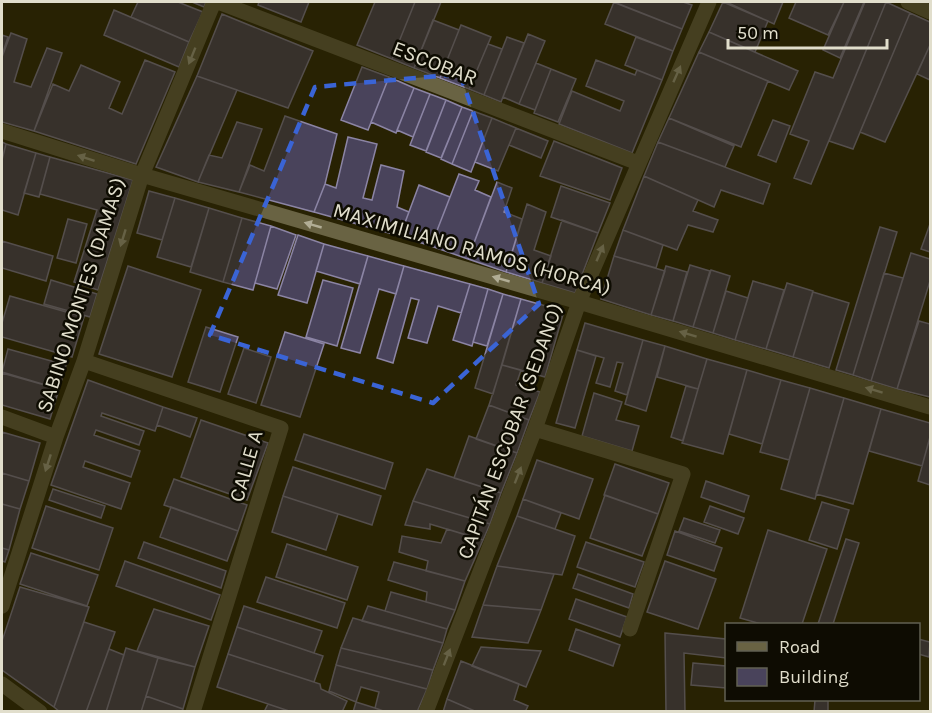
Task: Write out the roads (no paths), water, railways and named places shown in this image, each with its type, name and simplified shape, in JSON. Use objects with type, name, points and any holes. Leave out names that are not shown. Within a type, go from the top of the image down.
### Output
[{"type":"street","name":"ESCOBAR","points":[[216,2],[638,163]]},
{"type":"street","name":"SABINO MONTES (DAMAS)","points":[[2,606],[56,437],[84,361],[142,175],[216,2]]},
{"type":"street","name":"CAPITÁN ESCOBAR (SEDANO)","points":[[426,711],[535,429],[579,302],[709,2]]},
{"type":"street","points":[[908,2],[930,12]]},
{"type":"street","name":"MAXIMILIANO RAMOS (HORCA)","points":[[2,130],[142,175],[930,407]]},
{"type":"street","name":"CALLE A","points":[[84,361],[281,428],[193,711]]},
{"type":"street","points":[[2,417],[56,437]]},
{"type":"street","points":[[535,429],[683,474],[630,629]]},
{"type":"street","points":[[2,684],[40,711]]}]
